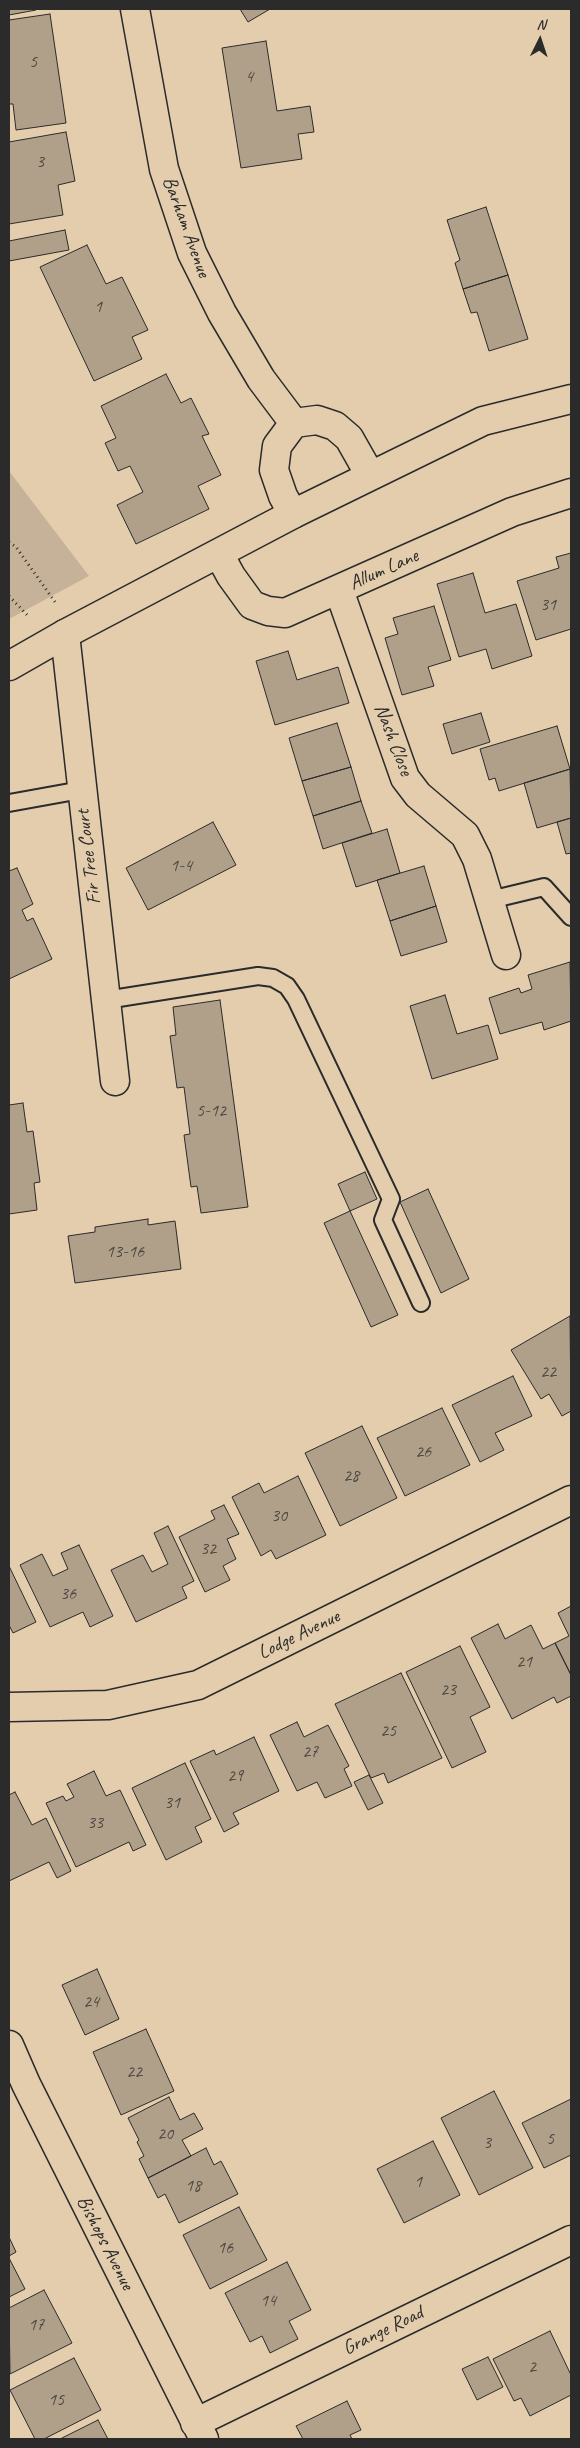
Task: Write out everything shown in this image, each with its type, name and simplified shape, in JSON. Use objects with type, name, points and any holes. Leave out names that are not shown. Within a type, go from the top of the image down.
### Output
[{"type":"street","name":"Barham Avenue","points":[[135,9],[164,169],[192,253],[222,313],[261,379],[294,423]]},
{"type":"street","points":[[9,666],[64,634],[293,514],[483,421],[571,399]]},
{"type":"street","points":[[293,514],[283,496],[274,470],[277,446],[294,423],[317,420],[334,426],[349,438],[370,475]]},
{"type":"street","name":"Allum Lane","points":[[219,554],[231,576],[252,604],[268,611],[284,613],[512,512],[571,493]]},
{"type":"street","name":"Nash Close","points":[[338,590],[405,778],[418,795],[465,834],[477,859],[506,956]]},
{"type":"street","name":"Fir Tree Court","points":[[64,634],[115,1081]]},
{"type":"street","name":"Lodge Avenue","points":[[9,1707],[108,1705],[198,1685],[571,1500]]},
{"type":"street","name":"Bishops Avenue","points":[[9,2045],[26,2084],[200,2431]]},
{"type":"street","name":"Grange Road","points":[[200,2431],[571,2240]]},
{"type":"lane","points":[[9,803],[82,790]]},
{"type":"lane","points":[[490,900],[544,887],[571,917]]},
{"type":"lane","points":[[106,1000],[258,976],[273,978],[287,986],[296,999],[391,1199],[383,1220],[421,1303]]},
{"type":"path","points":[[9,542],[16,547],[58,607]]},
{"type":"path","points":[[9,596],[32,622]]},
{"type":"shaded area","points":[[9,471],[89,576],[9,619]]},
{"type":"building","points":[[9,9],[36,9],[36,10],[9,15]]},
{"type":"building","points":[[240,9],[270,9],[248,22]]},
{"type":"building","points":[[50,14],[66,123],[16,130],[13,104],[9,104],[9,20]]},
{"type":"building","points":[[266,41],[277,111],[310,106],[314,132],[298,134],[302,159],[241,168],[222,48]]},
{"type":"building","points":[[66,132],[75,181],[58,185],[63,215],[9,224],[9,142]]},
{"type":"building","points":[[486,207],[508,275],[463,289],[455,263],[460,260],[447,220]]},
{"type":"building","points":[[65,230],[69,250],[9,261],[9,241]]},
{"type":"building","points":[[87,245],[106,284],[122,277],[148,330],[132,337],[142,359],[94,381],[40,267]]},
{"type":"building","points":[[508,275],[528,339],[489,351],[477,312],[471,313],[463,289]]},
{"type":"building","points":[[166,374],[181,403],[191,398],[209,434],[202,436],[221,475],[198,486],[209,509],[136,544],[117,505],[143,492],[130,466],[118,471],[105,443],[116,438],[101,406]]},
{"type":"building","points":[[571,553],[571,629],[536,640],[517,581],[559,568],[556,557]]},
{"type":"building","points":[[473,573],[485,613],[516,604],[532,656],[492,669],[486,649],[459,657],[437,584]]},
{"type":"building","points":[[434,606],[451,660],[428,667],[434,686],[402,695],[385,638],[398,634],[393,618]]},
{"type":"building","points":[[288,651],[297,680],[338,667],[349,703],[275,725],[256,661]]},
{"type":"building","points":[[481,713],[490,742],[452,754],[443,724]]},
{"type":"building","points":[[337,723],[351,767],[302,781],[289,738]]},
{"type":"building","points":[[557,726],[570,769],[499,791],[495,778],[489,780],[480,749]]},
{"type":"building","points":[[351,767],[361,801],[313,816],[302,781]]},
{"type":"building","points":[[570,769],[571,818],[537,828],[524,783]]},
{"type":"building","points":[[361,801],[372,833],[323,849],[313,816]]},
{"type":"building","points":[[571,818],[571,853],[566,854],[557,822]]},
{"type":"building","points":[[213,822],[236,865],[148,910],[126,868]]},
{"type":"building","points":[[387,829],[400,873],[356,887],[342,843]]},
{"type":"building","points":[[424,866],[436,906],[390,921],[377,880]]},
{"type":"building","points":[[17,868],[33,904],[22,910],[27,921],[33,918],[52,959],[9,979],[9,871]]},
{"type":"building","points":[[436,906],[447,942],[401,956],[390,921]]},
{"type":"building","points":[[570,962],[571,1021],[544,1030],[542,1022],[500,1034],[489,998],[519,988],[521,993],[532,989],[528,975]]},
{"type":"building","points":[[445,995],[457,1034],[488,1025],[498,1059],[432,1079],[410,1006]]},
{"type":"building","points":[[220,1000],[248,1207],[201,1213],[197,1186],[191,1187],[184,1135],[190,1134],[184,1087],[177,1088],[170,1036],[176,1035],[173,1007]]},
{"type":"building","points":[[23,1103],[27,1132],[33,1131],[40,1182],[34,1183],[37,1210],[9,1214],[9,1105]]},
{"type":"building","points":[[365,1172],[377,1199],[350,1211],[338,1184]]},
{"type":"building","points":[[428,1189],[469,1279],[441,1293],[400,1202]]},
{"type":"building","points":[[350,1211],[398,1315],[371,1327],[324,1223]]},
{"type":"building","points":[[148,1219],[148,1225],[175,1221],[181,1269],[75,1283],[68,1236],[95,1232],[95,1227]]},
{"type":"building","points":[[570,1316],[571,1411],[562,1416],[549,1394],[541,1399],[511,1350]]},
{"type":"building","points":[[513,1376],[532,1416],[495,1433],[504,1450],[480,1462],[452,1405]]},
{"type":"building","points":[[442,1408],[470,1465],[405,1496],[377,1438]]},
{"type":"building","points":[[362,1426],[397,1498],[340,1526],[305,1453]]},
{"type":"building","points":[[298,1476],[326,1535],[276,1559],[271,1550],[261,1556],[232,1497],[259,1483],[264,1493]]},
{"type":"building","points":[[224,1505],[239,1534],[227,1539],[236,1559],[223,1566],[230,1580],[205,1592],[179,1537],[215,1519],[211,1511]]},
{"type":"building","points":[[168,1526],[194,1581],[182,1587],[187,1598],[136,1622],[111,1570],[143,1555],[152,1572],[168,1564],[154,1533]]},
{"type":"building","points":[[79,1545],[113,1616],[90,1627],[83,1612],[50,1627],[20,1565],[42,1554],[53,1576],[68,1569],[61,1553]]},
{"type":"building","points":[[9,1566],[36,1622],[13,1633],[9,1625]]},
{"type":"building","points":[[571,1606],[571,1675],[555,1643],[569,1636],[558,1613]]},
{"type":"building","points":[[498,1624],[505,1639],[531,1625],[543,1649],[555,1643],[571,1675],[571,1696],[557,1703],[554,1697],[512,1719],[471,1638]]},
{"type":"building","points":[[460,1646],[490,1707],[470,1717],[486,1752],[452,1768],[406,1672]]},
{"type":"building","points":[[401,1673],[442,1758],[388,1783],[384,1773],[371,1778],[335,1704]]},
{"type":"building","points":[[297,1722],[304,1737],[328,1725],[349,1766],[344,1769],[352,1786],[325,1798],[317,1782],[297,1791],[270,1735]]},
{"type":"building","points":[[254,1737],[279,1791],[233,1813],[239,1824],[224,1832],[190,1761],[214,1750],[216,1755]]},
{"type":"building","points":[[185,1763],[211,1819],[195,1827],[202,1842],[166,1860],[132,1788]]},
{"type":"building","points":[[94,1771],[106,1796],[120,1790],[146,1845],[133,1851],[129,1842],[76,1867],[46,1803],[63,1796],[66,1801],[74,1797],[67,1784]]},
{"type":"building","points":[[369,1775],[383,1803],[368,1810],[354,1782]]},
{"type":"building","points":[[15,1792],[32,1825],[46,1818],[71,1871],[57,1878],[49,1862],[9,1881],[9,1795]]},
{"type":"building","points":[[97,1969],[119,2019],[85,2035],[62,1985]]},
{"type":"building","points":[[146,2029],[174,2091],[121,2115],[93,2052]]},
{"type":"building","points":[[494,2091],[533,2168],[479,2195],[441,2118]]},
{"type":"building","points":[[169,2097],[180,2120],[194,2113],[203,2129],[182,2140],[191,2156],[148,2178],[139,2159],[144,2156],[137,2142],[139,2140],[128,2118]]},
{"type":"building","points":[[571,2099],[571,2155],[544,2168],[522,2123]]},
{"type":"building","points":[[433,2141],[460,2195],[404,2223],[377,2169]]},
{"type":"building","points":[[206,2148],[214,2165],[221,2161],[238,2194],[179,2223],[165,2194],[158,2198],[148,2178]]},
{"type":"building","points":[[239,2207],[267,2260],[210,2289],[183,2235]]},
{"type":"building","points":[[9,2237],[16,2252],[9,2256]]},
{"type":"building","points":[[9,2258],[25,2289],[9,2297]]},
{"type":"building","points":[[287,2262],[311,2310],[289,2321],[298,2339],[270,2353],[262,2336],[250,2342],[225,2293]]},
{"type":"building","points":[[44,2290],[72,2343],[10,2374],[9,2308]]},
{"type":"building","points":[[550,2331],[571,2375],[571,2395],[530,2416],[521,2398],[514,2401],[493,2359]]},
{"type":"building","points":[[488,2357],[503,2387],[477,2400],[462,2369]]},
{"type":"building","points":[[74,2358],[101,2410],[44,2439],[35,2439],[10,2390]]},
{"type":"building","points":[[347,2401],[361,2430],[350,2435],[352,2439],[303,2439],[296,2426]]},
{"type":"building","points":[[98,2420],[108,2439],[60,2439]]}]
